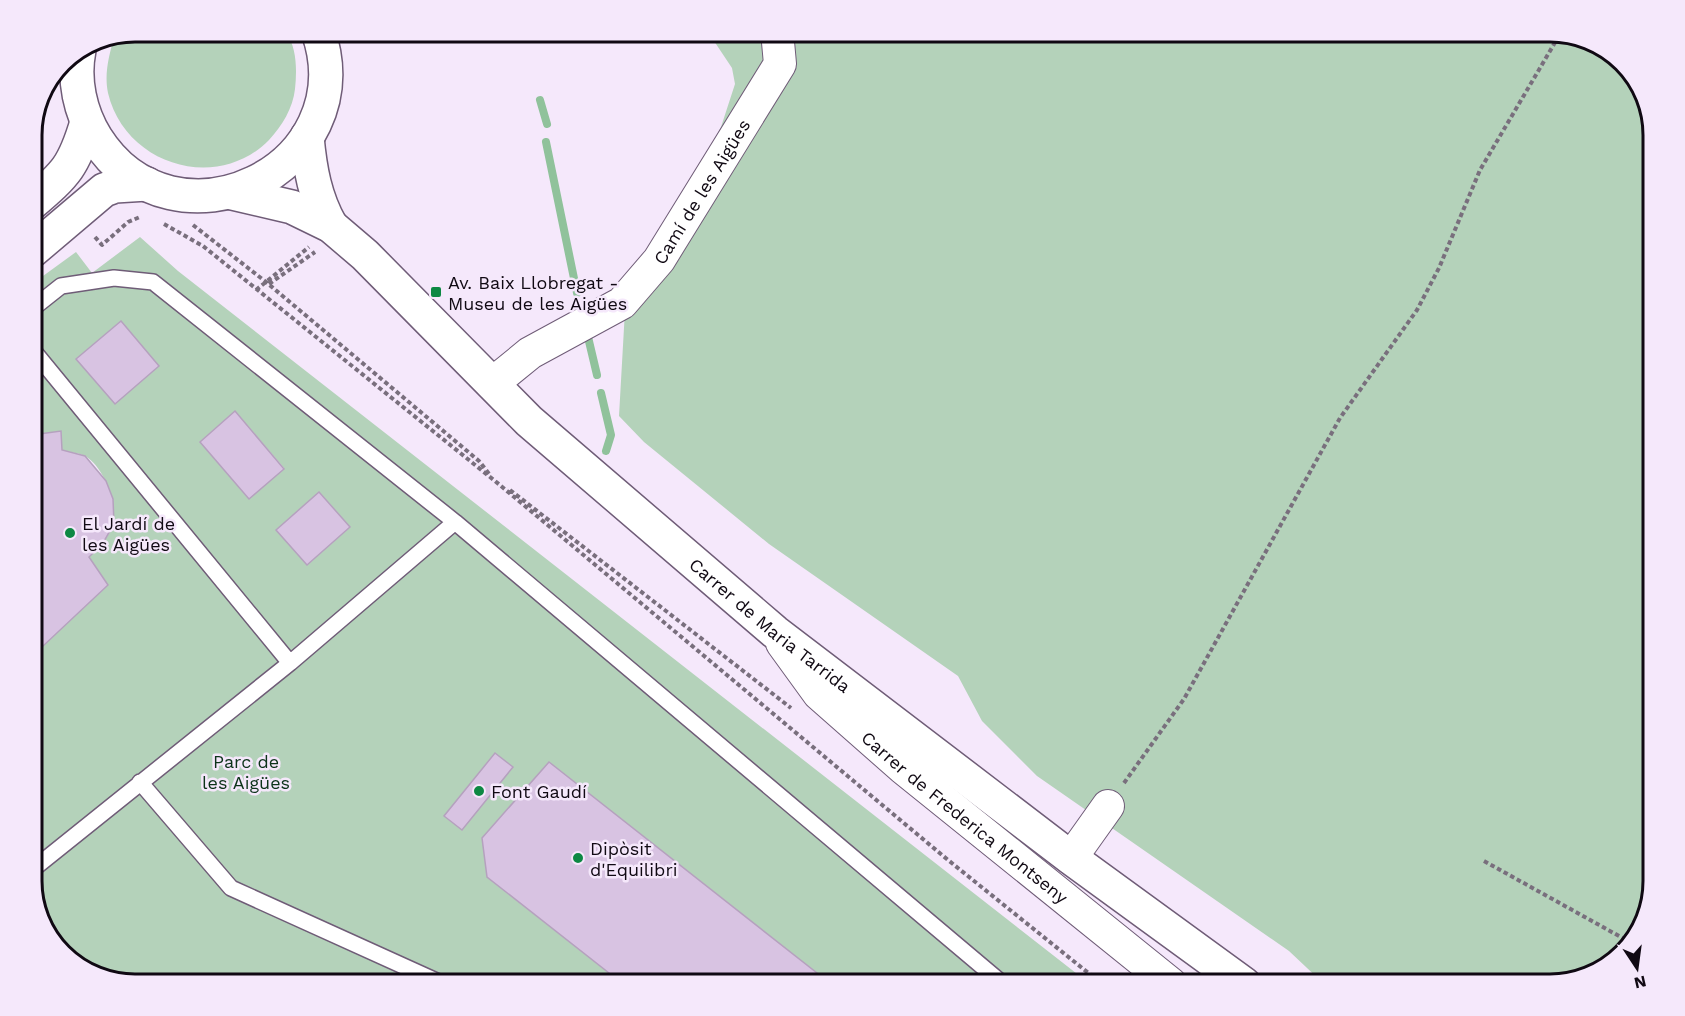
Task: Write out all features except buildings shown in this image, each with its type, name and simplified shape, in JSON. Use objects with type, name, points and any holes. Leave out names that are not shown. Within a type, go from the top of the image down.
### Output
[{"type":"main road","points":[[232,193],[275,172],[307,137],[320,111],[325,83],[322,42]]},
{"type":"main road","points":[[42,194],[68,169],[79,148],[84,110],[78,62]]},
{"type":"main road","points":[[62,77],[112,158],[147,184]]},
{"type":"main road","points":[[307,137],[324,237]]},
{"type":"main road","points":[[42,243],[104,190],[114,186],[147,184],[188,196],[232,193],[292,207],[324,237]]},
{"type":"main road","name":"Carrer de Maria Tarrida","points":[[324,237],[364,255],[529,422],[775,632],[1071,858],[1230,974]]},
{"type":"street","name":"Camí de les Aigües","points":[[492,384],[530,353],[622,303],[659,261],[780,64],[778,42]]},
{"type":"street","name":"Carrer de Frederica Montseny","points":[[775,632],[819,694],[903,768],[1159,974]]},
{"type":"street","points":[[1071,858],[1108,806]]},
{"type":"lane","points":[[42,301],[61,286],[114,278],[153,282],[455,522],[991,974]]},
{"type":"lane","points":[[42,361],[290,663]]},
{"type":"lane","points":[[42,862],[290,663],[455,522]]},
{"type":"lane","points":[[141,782],[231,888],[421,974]]},
{"type":"path","points":[[1108,806],[1184,699],[1340,418],[1417,310],[1439,268],[1480,170],[1555,42]]},
{"type":"path","points":[[91,233],[102,245],[128,222],[145,216]]},
{"type":"path","points":[[162,223],[203,246],[495,481],[948,860],[1090,974]]},
{"type":"path","points":[[189,223],[214,239],[479,461],[495,481],[527,501],[796,713]]},
{"type":"path","points":[[267,283],[324,237]]},
{"type":"path","points":[[256,290],[324,237]]},
{"type":"path","points":[[1484,861],[1624,938]]},
{"type":"green space","points":[[135,42],[291,42],[296,74],[292,103],[282,123],[269,140],[248,156],[224,165],[200,167],[175,163],[153,153],[133,138],[118,118],[107,86],[112,45],[117,44]]},
{"type":"green space","points":[[715,42],[1550,42],[1585,49],[1611,65],[1627,83],[1633,94],[1643,129],[1643,881],[1640,905],[1624,938],[1607,938],[1607,955],[1585,967],[1562,973],[1313,974],[1289,951],[1037,776],[982,721],[958,676],[769,544],[644,442],[619,416],[625,310],[721,127],[735,84],[732,68]]},
{"type":"green space","name":"Parc de les Aigües","points":[[140,237],[178,271],[1077,974],[818,974],[549,762],[483,838],[487,877],[610,974],[135,974],[111,971],[78,955],[61,938],[54,927],[45,905],[42,887],[42,647],[108,585],[89,557],[110,533],[114,515],[108,486],[92,461],[77,453],[62,450],[61,431],[42,434],[42,277],[76,252],[92,273]],"holes":[[[121,321],[159,366],[115,403],[77,359]],[[235,411],[284,468],[249,499],[200,442]],[[319,492],[350,527],[307,565]]]},
{"type":"waterway","points":[[540,100],[547,124]]},
{"type":"waterway","points":[[546,142],[577,293]]},
{"type":"waterway","points":[[588,337],[597,375]]},
{"type":"waterway","points":[[601,393],[611,435],[606,451]]},
{"type":"place","name":"Av. Baix Llobregat - Museu de les Aigües","points":[[436,292]]},
{"type":"place","name":"El Jardí de les Aigües","points":[[70,533]]},
{"type":"place","name":"Font Gaudí","points":[[479,791]]},
{"type":"place","name":"Dipòsit d'Equilibri","points":[[578,858]]}]
